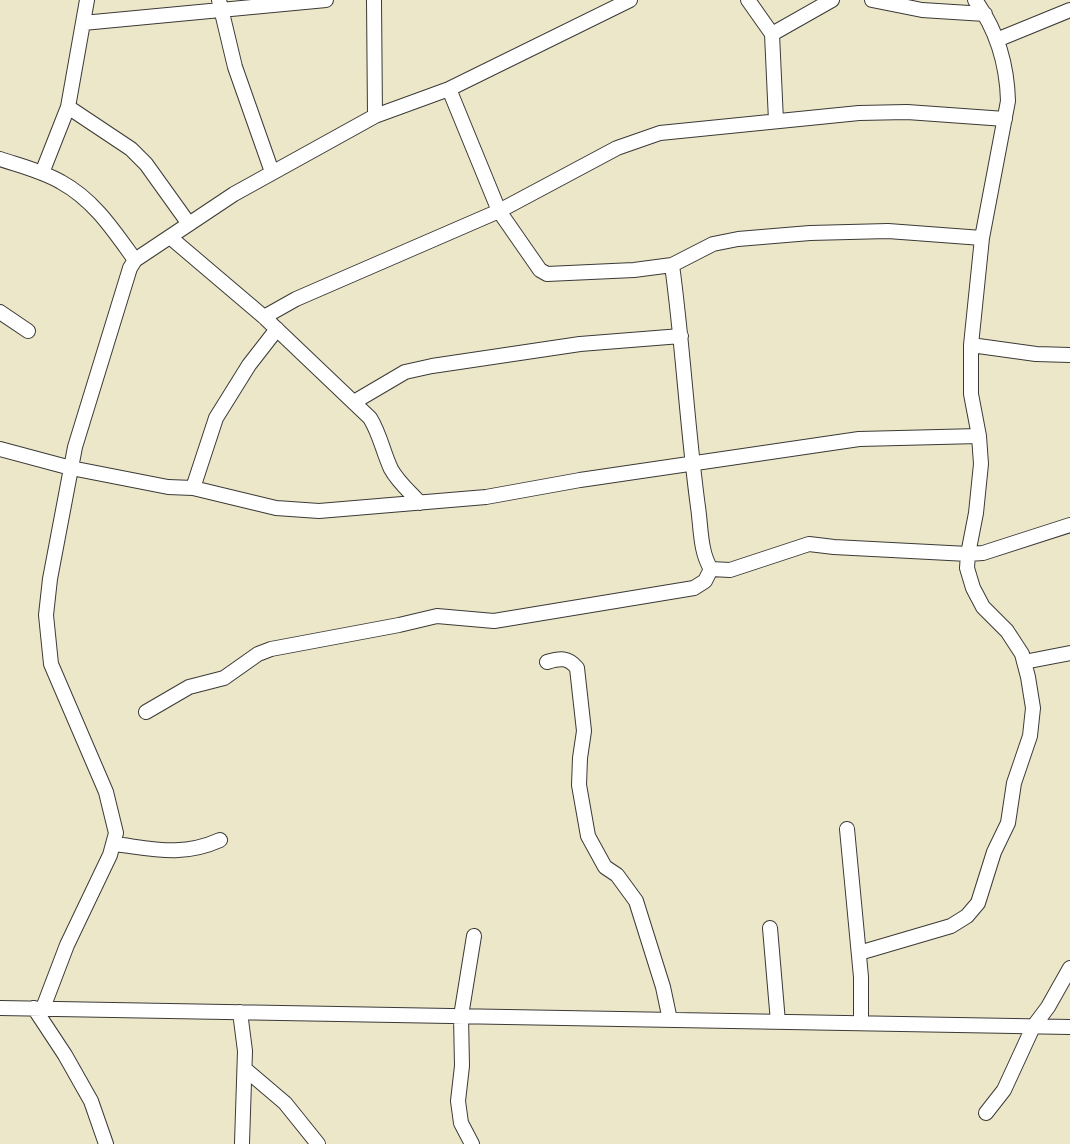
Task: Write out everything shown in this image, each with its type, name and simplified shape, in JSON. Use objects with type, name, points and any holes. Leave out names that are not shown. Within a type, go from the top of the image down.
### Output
[{"type":"street","points":[[42,173],[68,108],[87,0]]},
{"type":"street","points":[[83,23],[221,5],[326,0]]},
{"type":"street","points":[[374,0],[375,116]]},
{"type":"street","points":[[38,1008],[115,844],[115,823],[106,792],[57,680],[48,648],[46,615],[50,579],[76,447],[119,301],[135,260],[272,172],[375,116],[450,89],[630,0]]},
{"type":"street","points":[[748,0],[772,34],[776,121]]},
{"type":"street","points":[[772,34],[832,0]]},
{"type":"street","points":[[872,0],[922,10],[986,14]]},
{"type":"street","points":[[858,954],[952,926],[967,916],[978,902],[994,852],[1008,823],[1014,783],[1030,736],[1033,708],[1024,662],[1007,631],[983,607],[973,588],[967,568],[976,513],[980,464],[979,436],[971,394],[971,346],[982,238],[1005,119],[1008,83],[999,39],[986,14],[975,0]]},
{"type":"street","points":[[221,5],[235,68],[272,172]]},
{"type":"street","points":[[999,39],[1070,10]]},
{"type":"street","points":[[450,89],[499,210],[540,270],[547,274],[634,270],[672,265],[713,244],[738,239],[810,233],[888,231],[982,238]]},
{"type":"street","points":[[68,108],[130,149],[141,159],[189,224]]},
{"type":"street","points":[[264,317],[296,298],[499,210],[617,148],[660,133],[859,113],[907,112],[1005,119]]},
{"type":"street","points":[[0,159],[42,173],[77,192],[94,207],[135,260]]},
{"type":"street","points":[[171,238],[264,317],[354,402],[377,429],[392,470],[401,483],[420,502]]},
{"type":"street","points":[[146,712],[190,687],[224,678],[258,654],[271,649],[437,616],[494,621],[694,588],[705,582],[711,569],[705,554],[692,464],[681,336],[672,265]]},
{"type":"street","points":[[0,312],[28,331]]},
{"type":"street","points":[[193,488],[216,418],[249,365],[277,329]]},
{"type":"street","points":[[354,402],[405,372],[432,366],[580,344],[681,336]]},
{"type":"street","points":[[971,346],[1036,354],[1070,355]]},
{"type":"street","points":[[0,449],[71,468],[168,487],[193,488],[276,508],[319,511],[486,497],[580,480],[859,439],[979,436]]},
{"type":"street","points":[[711,569],[730,570],[809,544],[968,554],[983,553],[1070,525]]},
{"type":"street","points":[[1024,662],[1070,653]]},
{"type":"street","points":[[547,662],[560,658],[571,661],[577,668],[584,731],[579,785],[588,836],[605,867],[617,874],[636,901],[663,987],[670,1020]]},
{"type":"street","points":[[847,829],[861,977],[861,1023]]},
{"type":"street","points":[[115,844],[180,852],[202,848],[220,840]]},
{"type":"street","points":[[770,928],[778,1022]]},
{"type":"street","points":[[472,1144],[461,1123],[458,1101],[462,1066],[461,1016],[474,936]]},
{"type":"street","points":[[986,1113],[1004,1090],[1032,1027],[1048,1007],[1070,968]]},
{"type":"street","points":[[0,1008],[1070,1027]]},
{"type":"street","points":[[38,1008],[91,1102],[106,1144]]},
{"type":"street","points":[[240,1012],[245,1069],[242,1143]]},
{"type":"street","points":[[245,1069],[285,1104],[318,1144]]}]
